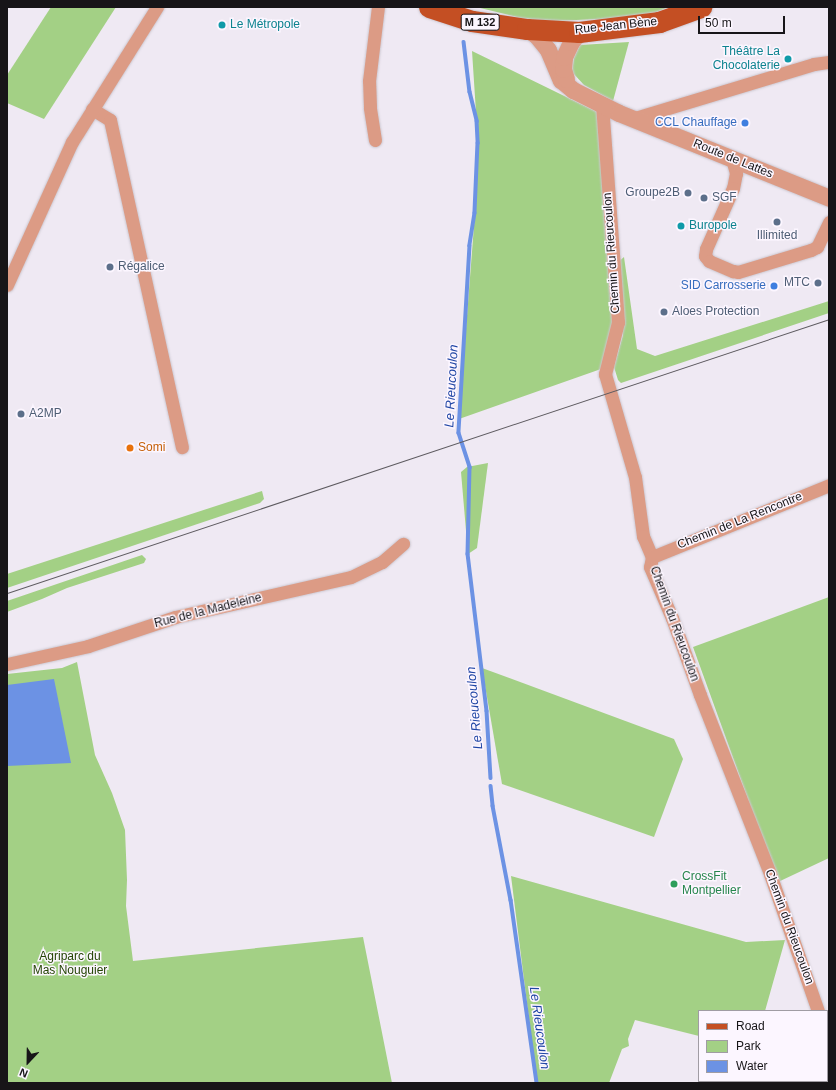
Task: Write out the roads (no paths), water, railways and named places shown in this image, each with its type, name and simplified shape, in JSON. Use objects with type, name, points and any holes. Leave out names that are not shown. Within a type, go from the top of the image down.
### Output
[{"type":"main road","name":"Rue Jean Bène","points":[[432,8],[472,21],[527,29],[579,32],[659,22],[701,7]]},
{"type":"street","points":[[7,284],[72,142],[157,7]]},
{"type":"street","points":[[375,140],[370,107],[369,81],[378,7]]},
{"type":"street","name":"Route de Lattes","points":[[527,29],[536,36],[548,50],[561,80],[573,90],[602,104],[732,159],[829,198]]},
{"type":"street","points":[[573,90],[563,69],[563,63],[571,42],[579,32]]},
{"type":"street","points":[[635,118],[814,64],[829,62]]},
{"type":"street","name":"Chemin du Rieucoulon","points":[[602,104],[618,322],[605,374],[634,477],[643,536],[652,557],[650,567],[672,618],[700,695],[770,874],[818,1010]]},
{"type":"street","points":[[92,109],[110,120],[182,447]]},
{"type":"street","points":[[732,159],[736,173],[733,188],[706,249],[705,256],[709,261],[738,272],[811,250],[817,247],[829,222]]},
{"type":"street","name":"Chemin de La Rencontre","points":[[652,557],[829,485]]},
{"type":"street","name":"Rue de la Madeleine","points":[[7,664],[88,646],[175,617],[351,577],[382,562],[402,544]]},
{"type":"water","points":[[54,679],[71,763],[7,766],[7,685]]},
{"type":"waterway","name":"Le Rieucoulon","points":[[464,42],[470,92],[477,121],[478,143],[475,213],[470,246],[459,433],[470,467],[468,554],[487,711],[491,778]]},
{"type":"waterway","name":"Le Rieucoulon","points":[[491,786],[493,806],[511,900],[537,1083]]},
{"type":"tram line","points":[[7,593],[829,319]]},
{"type":"place","name":"Le Métropole","points":[[222,25]]},
{"type":"place","name":"Théâtre La Chocolaterie","points":[[788,59]]},
{"type":"place","name":"CCL Chauffage","points":[[745,123]]},
{"type":"place","name":"Groupe2B","points":[[688,193]]},
{"type":"place","name":"SGF","points":[[704,198]]},
{"type":"place","name":"Illimited","points":[[777,222]]},
{"type":"place","name":"Buropole","points":[[681,226]]},
{"type":"place","name":"Régalice","points":[[110,267]]},
{"type":"place","name":"MTC","points":[[818,283]]},
{"type":"place","name":"SID Carrosserie","points":[[774,286]]},
{"type":"place","name":"Aloes Protection","points":[[664,312]]},
{"type":"place","name":"A2MP","points":[[21,414]]},
{"type":"place","name":"Somi","points":[[130,448]]},
{"type":"place","name":"CrossFit Montpellier","points":[[674,884]]},
{"type":"park label","name":"Agriparc du Mas Nouguier","points":[[70,964]]}]
